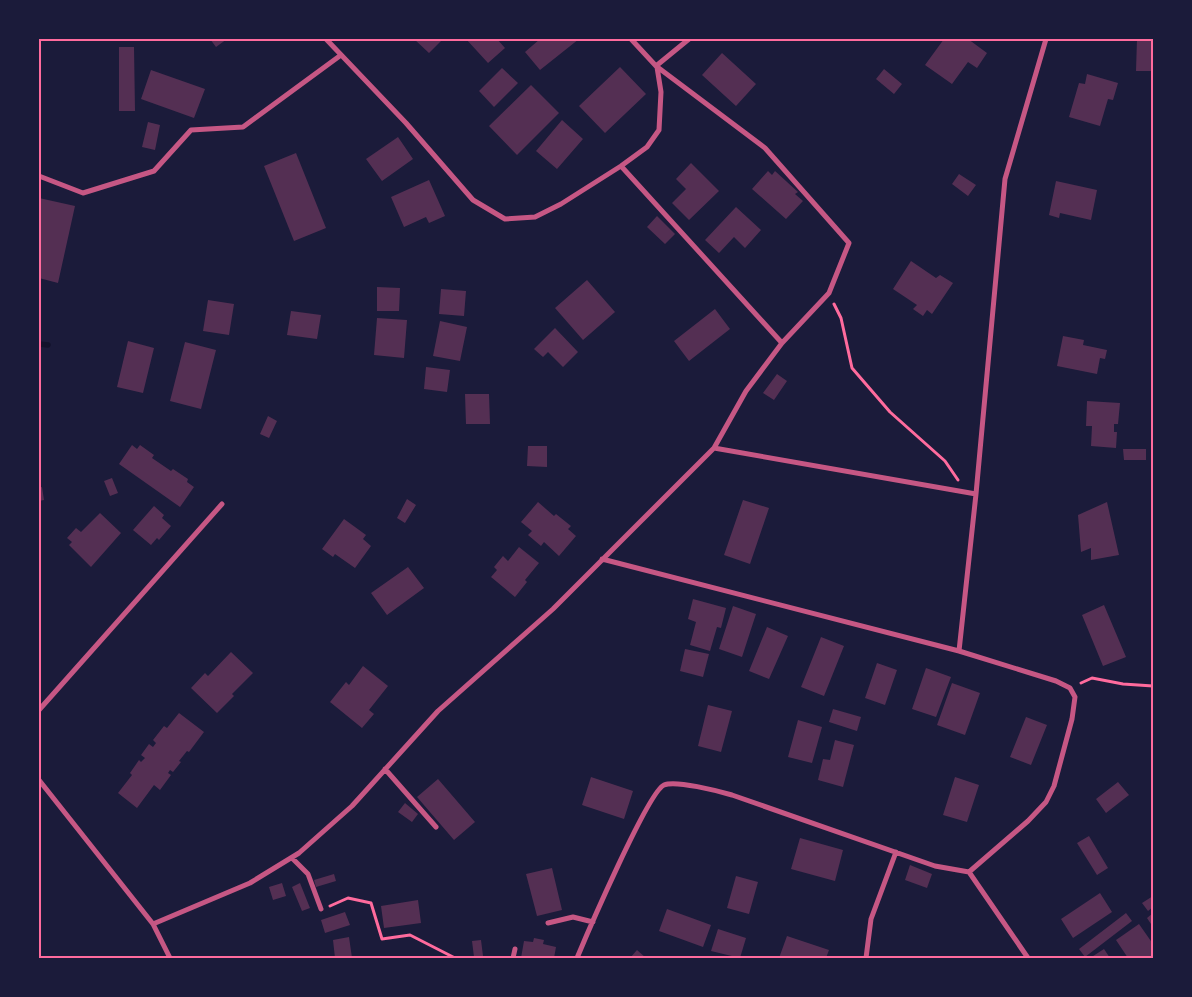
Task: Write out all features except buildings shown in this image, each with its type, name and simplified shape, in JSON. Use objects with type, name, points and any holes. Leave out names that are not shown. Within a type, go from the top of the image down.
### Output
[{"type":"street","points":[[326,39],[406,123],[473,200],[505,219],[535,217],[561,204],[621,166],[647,146],[658,130],[660,92],[656,66]]},
{"type":"street","points":[[153,924],[250,883],[292,858],[352,806],[438,711],[553,609],[714,448],[746,391],[782,343],[829,293],[849,243],[765,148],[656,66],[631,39]]},
{"type":"street","points":[[656,66],[689,39]]},
{"type":"street","points":[[959,652],[976,494],[1005,179],[1046,39]]},
{"type":"street","points":[[39,176],[84,194],[154,172],[191,130],[242,127],[341,55]]},
{"type":"street","points":[[621,166],[782,343]]},
{"type":"street","points":[[714,448],[976,494]]},
{"type":"street","points":[[39,710],[222,504]]},
{"type":"street","points":[[602,559],[959,652],[1056,681],[1070,688],[1075,697],[1072,720],[1054,786],[1046,802],[1028,821],[969,872]]},
{"type":"street","points":[[386,769],[436,827]]},
{"type":"street","points":[[39,780],[153,924],[170,958]]},
{"type":"street","points":[[577,958],[639,823],[656,792],[663,785],[667,784],[705,788],[732,795],[936,866],[969,872],[1028,958]]},
{"type":"street","points":[[866,958],[871,919],[896,852]]},
{"type":"street","points":[[292,858],[308,874],[322,909]]},
{"type":"street","points":[[548,923],[573,917],[593,922]]},
{"type":"street","points":[[513,958],[515,949]]},
{"type":"path","points":[[829,293],[841,318],[852,368],[890,412],[945,460],[967,492]]},
{"type":"path","points":[[1070,688],[1092,678],[1123,684],[1153,686]]},
{"type":"path","points":[[322,909],[348,898],[371,903],[382,939],[410,935],[455,958]]},
{"type":"waterway","points":[[39,344],[48,345]]}]
